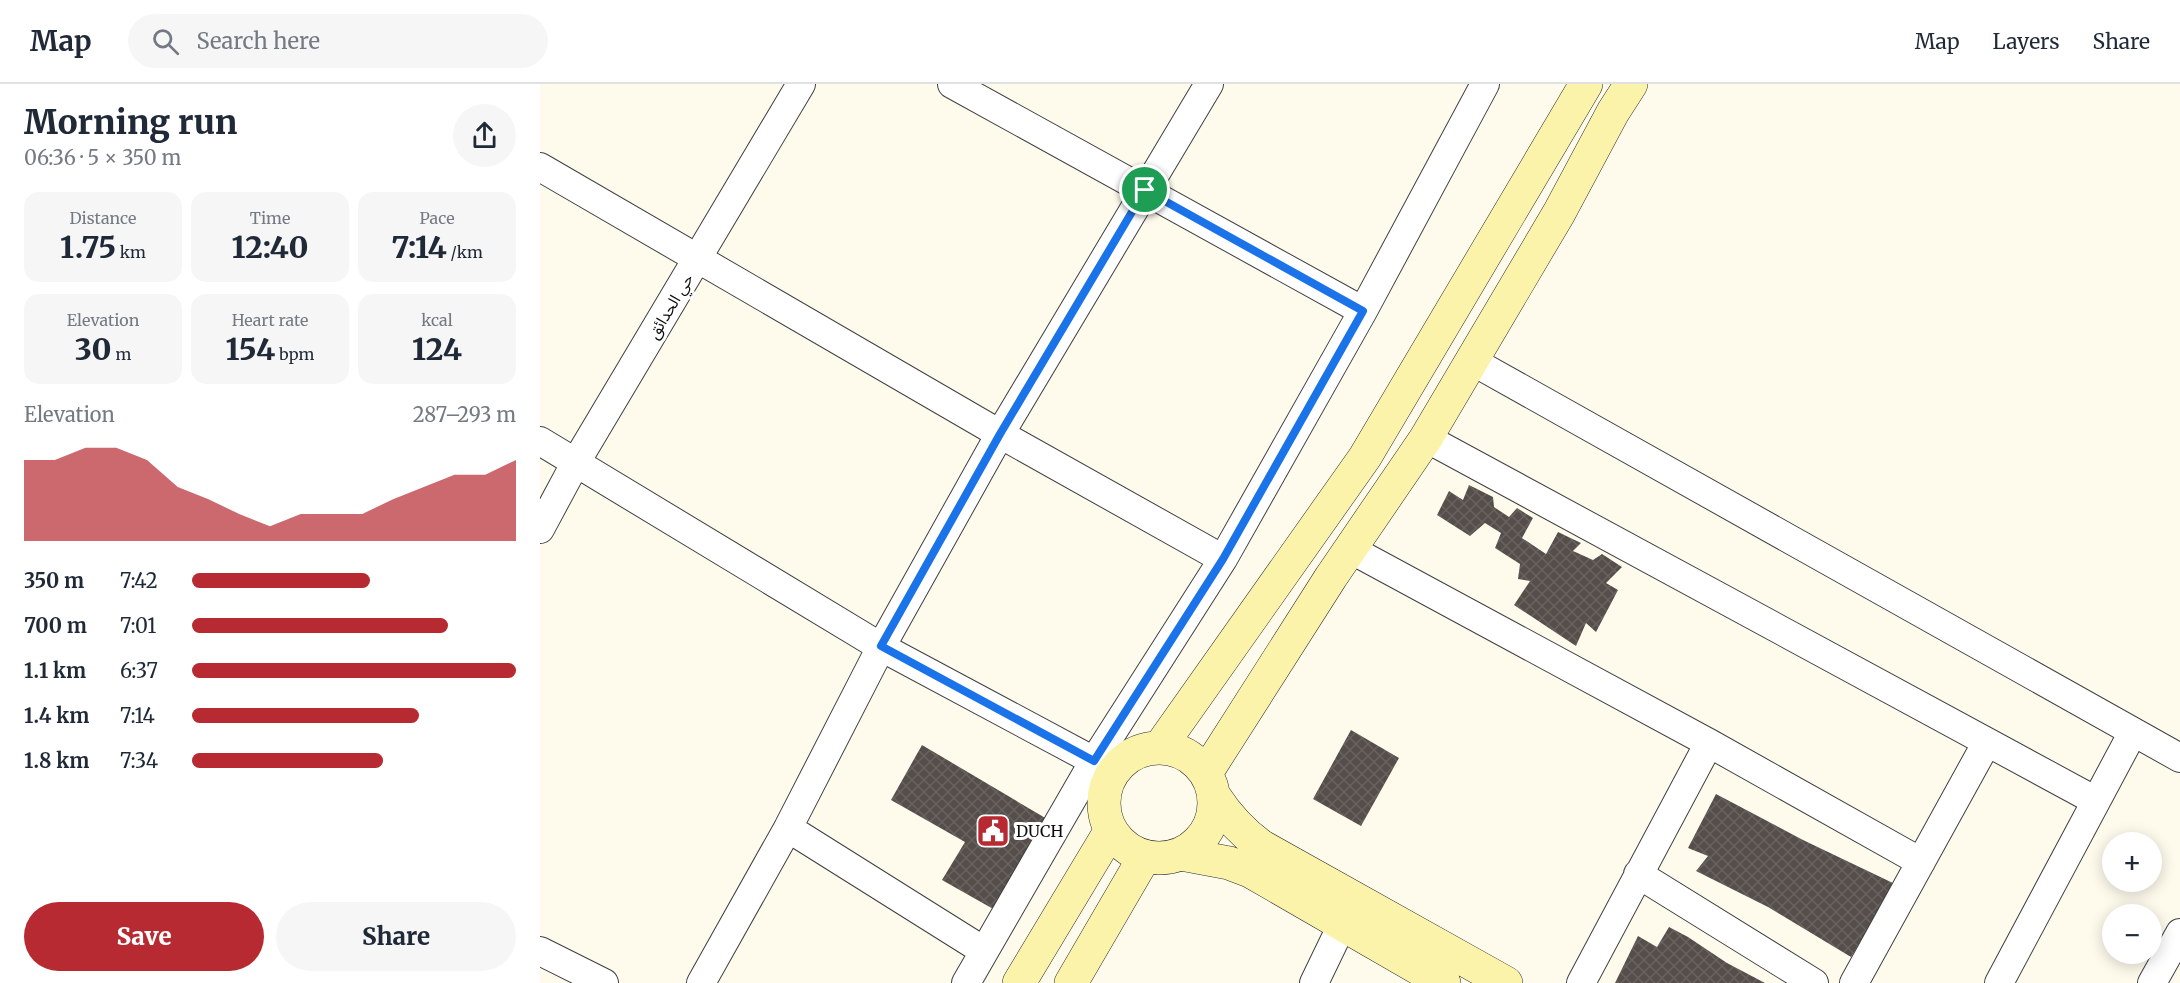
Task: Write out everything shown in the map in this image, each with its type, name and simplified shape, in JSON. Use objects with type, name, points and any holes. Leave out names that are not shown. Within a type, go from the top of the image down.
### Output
[{"type":"main road","points":[[1506,983],[1261,846],[1228,816],[1211,785],[1198,762],[1186,754],[1174,749],[1150,748],[1105,765],[1106,820],[1111,830],[1126,847],[1157,859],[1181,854],[1203,837],[1215,812],[1211,785],[1350,549],[1426,438],[1559,213],[1613,112],[1631,84]]},
{"type":"main road","points":[[1160,747],[1365,457],[1584,86],[1613,112]]},
{"type":"main road","points":[[1020,983],[1111,830]]},
{"type":"main road","points":[[1181,854],[1229,863],[1250,871],[1444,983]]},
{"type":"main road","points":[[1071,983],[1146,856]]},
{"type":"street","name":"حي الحدائق","points":[[540,529],[576,462],[801,84]]},
{"type":"street","points":[[952,84],[1363,311]]},
{"type":"street","points":[[700,983],[788,828],[881,646],[1000,434],[1209,84]]},
{"type":"street","points":[[966,983],[984,951],[1105,765],[1363,311],[1485,84]]},
{"type":"street","points":[[540,167],[1000,434],[1223,559]]},
{"type":"street","points":[[1472,361],[2180,758]]},
{"type":"street","points":[[1426,438],[2096,801]]},
{"type":"street","points":[[540,441],[881,646],[1105,765]]},
{"type":"street","points":[[1350,549],[1709,743],[1921,862]]},
{"type":"street","points":[[1999,983],[2133,732]]},
{"type":"street","points":[[1854,983],[1987,742]]},
{"type":"street","points":[[1581,983],[1709,743]]},
{"type":"street","points":[[788,828],[984,951]]},
{"type":"street","points":[[1638,874],[1814,983]]},
{"type":"street","points":[[1314,983],[1341,925]]},
{"type":"street","points":[[2152,983],[2180,933]]},
{"type":"street","points":[[540,951],[604,983]]},
{"type":"building","points":[[1469,485],[1493,497],[1494,507],[1509,517],[1517,508],[1533,518],[1522,538],[1546,554],[1558,532],[1581,543],[1573,551],[1593,560],[1602,554],[1622,567],[1606,583],[1618,590],[1596,632],[1586,623],[1576,646],[1514,605],[1530,581],[1518,579],[1520,564],[1495,548],[1501,533],[1485,523],[1470,536],[1437,515],[1449,491],[1463,500]]},
{"type":"building","points":[[1351,730],[1399,758],[1361,826],[1313,799]]},
{"type":"building","name":"DUCH","points":[[922,745],[1047,819],[995,910],[942,880],[965,842],[891,800]]},
{"type":"building","points":[[1716,794],[1803,840],[1895,884],[1851,957],[1768,907],[1696,871],[1708,856],[1688,848]]},
{"type":"building","points":[[1669,927],[1727,963],[1765,983],[1615,983],[1638,936],[1657,947]]},
{"type":"place","name":"DUCH","points":[[993,831]]},
{"type":"route","points":[[1145,190],[1363,311],[1223,559],[1094,761],[881,646],[1000,434],[1145,190]]}]
